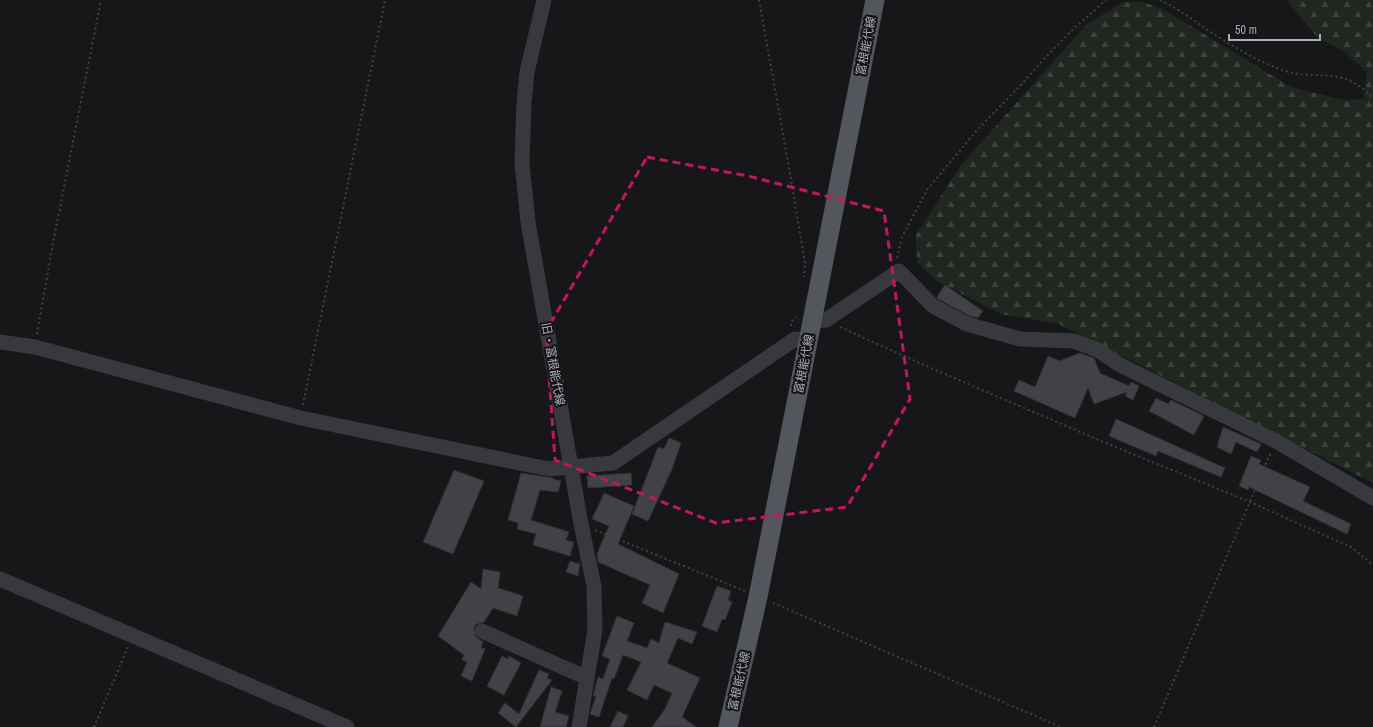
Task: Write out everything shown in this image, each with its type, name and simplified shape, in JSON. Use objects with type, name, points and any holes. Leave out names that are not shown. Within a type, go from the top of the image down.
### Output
[{"type":"main road","name":"富根能代線","points":[[728,727],[758,597],[801,340],[812,317],[876,0]]},
{"type":"street","name":"旧・富根能代線","points":[[544,0],[527,72],[524,103],[522,163],[528,222],[581,524],[594,586],[595,630],[579,727]]},
{"type":"street","points":[[812,317],[899,271],[933,306],[967,324],[1020,339],[1074,341],[1098,350],[1120,365],[1276,441],[1373,498]]},
{"type":"street","points":[[0,342],[35,347],[301,418],[549,469],[613,462],[801,340]]},
{"type":"street","points":[[0,579],[347,727]]},
{"type":"street","points":[[482,631],[587,678]]},
{"type":"path","points":[[35,347],[53,242],[102,0]]},
{"type":"path","points":[[301,418],[385,0]]},
{"type":"path","points":[[759,0],[805,263],[804,280]]},
{"type":"path","points":[[899,271],[897,254],[901,245],[902,237],[927,190],[978,129],[1043,60],[1071,31],[1106,0]]},
{"type":"path","points":[[1160,0],[1225,41],[1277,68],[1294,74],[1340,76],[1351,80],[1373,98]]},
{"type":"path","points":[[801,340],[791,322],[796,318],[812,317],[1250,502],[1351,547],[1373,565]]},
{"type":"path","points":[[1154,727],[1276,441]]},
{"type":"path","points":[[581,524],[758,597],[1061,727]]},
{"type":"path","points":[[94,727],[133,636]]},
{"type":"highlighted area","points":[[647,157],[748,176],[884,211],[910,399],[847,507],[716,523],[555,460],[546,331]]},
{"type":"green space","points":[[1286,0],[1373,0],[1373,483],[1059,324],[1001,314],[937,281],[917,262],[916,235],[961,165],[1086,25],[1123,2],[1142,2],[1163,9],[1291,87],[1343,100],[1364,99],[1367,72],[1342,50],[1318,38]]},
{"type":"building","points":[[945,285],[983,311],[978,318],[970,316],[938,299],[937,297]]},
{"type":"building","points":[[1080,353],[1094,358],[1100,373],[1129,386],[1131,382],[1139,386],[1133,400],[1125,396],[1127,392],[1094,404],[1088,388],[1075,418],[1014,391],[1019,380],[1035,387],[1048,356],[1059,361]]},
{"type":"building","points":[[1156,398],[1168,404],[1171,400],[1204,416],[1194,435],[1149,411]]},
{"type":"building","points":[[1116,419],[1225,468],[1221,477],[1158,451],[1156,456],[1109,436]]},
{"type":"building","points":[[1223,427],[1261,444],[1257,452],[1236,442],[1231,454],[1217,447]]},
{"type":"building","points":[[669,438],[681,443],[672,469],[648,521],[632,514],[658,447],[664,449]]},
{"type":"building","points":[[1251,456],[1261,460],[1259,464],[1310,487],[1303,501],[1351,524],[1347,534],[1249,487],[1248,490],[1239,486]]},
{"type":"building","points":[[454,470],[484,481],[453,554],[423,542]]},
{"type":"building","points":[[521,473],[553,478],[561,481],[558,492],[540,490],[531,520],[569,532],[566,540],[574,542],[570,556],[533,545],[536,534],[517,529],[518,523],[508,520]]},
{"type":"building","points":[[631,473],[632,485],[588,488],[587,476]]},
{"type":"building","points":[[604,493],[634,506],[618,544],[679,574],[663,613],[642,603],[650,585],[598,562],[597,554],[609,526],[592,519]]},
{"type":"building","points":[[570,561],[580,564],[578,576],[566,572]]},
{"type":"building","points":[[483,569],[500,572],[498,588],[523,596],[517,616],[493,608],[484,622],[477,624],[474,627],[475,636],[483,642],[481,648],[485,649],[472,681],[461,676],[467,662],[462,660],[464,655],[438,636],[471,582],[481,589]]},
{"type":"building","points":[[717,586],[731,591],[728,600],[732,602],[725,620],[722,619],[717,632],[702,626]]},
{"type":"building","points":[[617,616],[634,623],[627,641],[647,648],[651,639],[659,643],[665,622],[697,632],[692,644],[678,638],[667,663],[700,678],[682,717],[696,727],[652,727],[665,709],[672,693],[654,685],[647,700],[627,690],[641,662],[623,655],[614,679],[612,678],[599,717],[590,714],[596,696],[593,696],[598,677],[603,679],[610,659],[602,656]]},
{"type":"building","points":[[502,656],[508,659],[509,656],[521,663],[504,695],[487,686]]},
{"type":"building","points":[[539,670],[549,674],[547,678],[552,680],[516,727],[498,713],[505,703],[519,714]]},
{"type":"building","points":[[551,687],[562,691],[555,712],[569,716],[566,727],[540,727]]},
{"type":"building","points":[[618,711],[628,716],[623,727],[610,727]]}]
